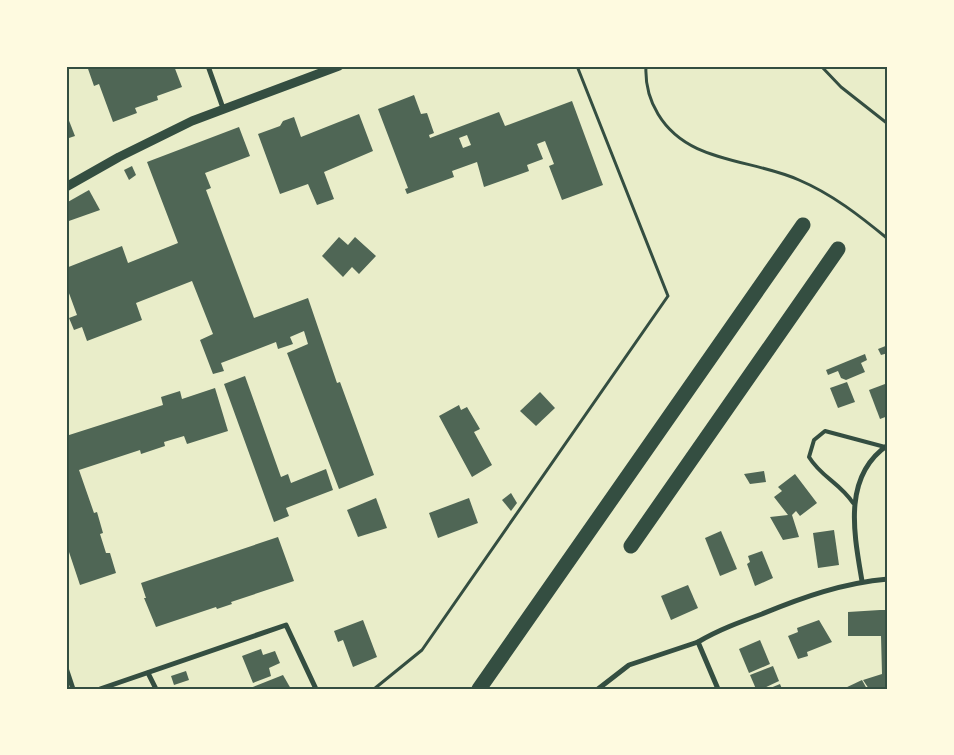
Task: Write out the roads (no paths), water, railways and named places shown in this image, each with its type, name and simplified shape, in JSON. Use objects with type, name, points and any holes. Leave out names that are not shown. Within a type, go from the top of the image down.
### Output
[{"type":"highway","points":[[480,689],[803,225]]},
{"type":"highway","points":[[631,546],[838,249]]},
{"type":"street","points":[[208,66],[222,108]]},
{"type":"street","points":[[66,187],[135,149],[222,108],[338,66]]},
{"type":"street","points":[[862,582],[855,544],[853,503],[865,470],[878,451],[886,446]]},
{"type":"street","points":[[598,689],[629,665],[698,642],[798,600],[862,582],[888,579]]},
{"type":"street","points":[[100,689],[286,626],[316,689]]},
{"type":"street","points":[[698,642],[718,689]]},
{"type":"street","points":[[66,668],[73,689]]},
{"type":"street","points":[[148,672],[156,689]]},
{"type":"lane","points":[[853,503],[844,489],[816,469],[809,457],[814,440],[825,431],[886,446]]}]
